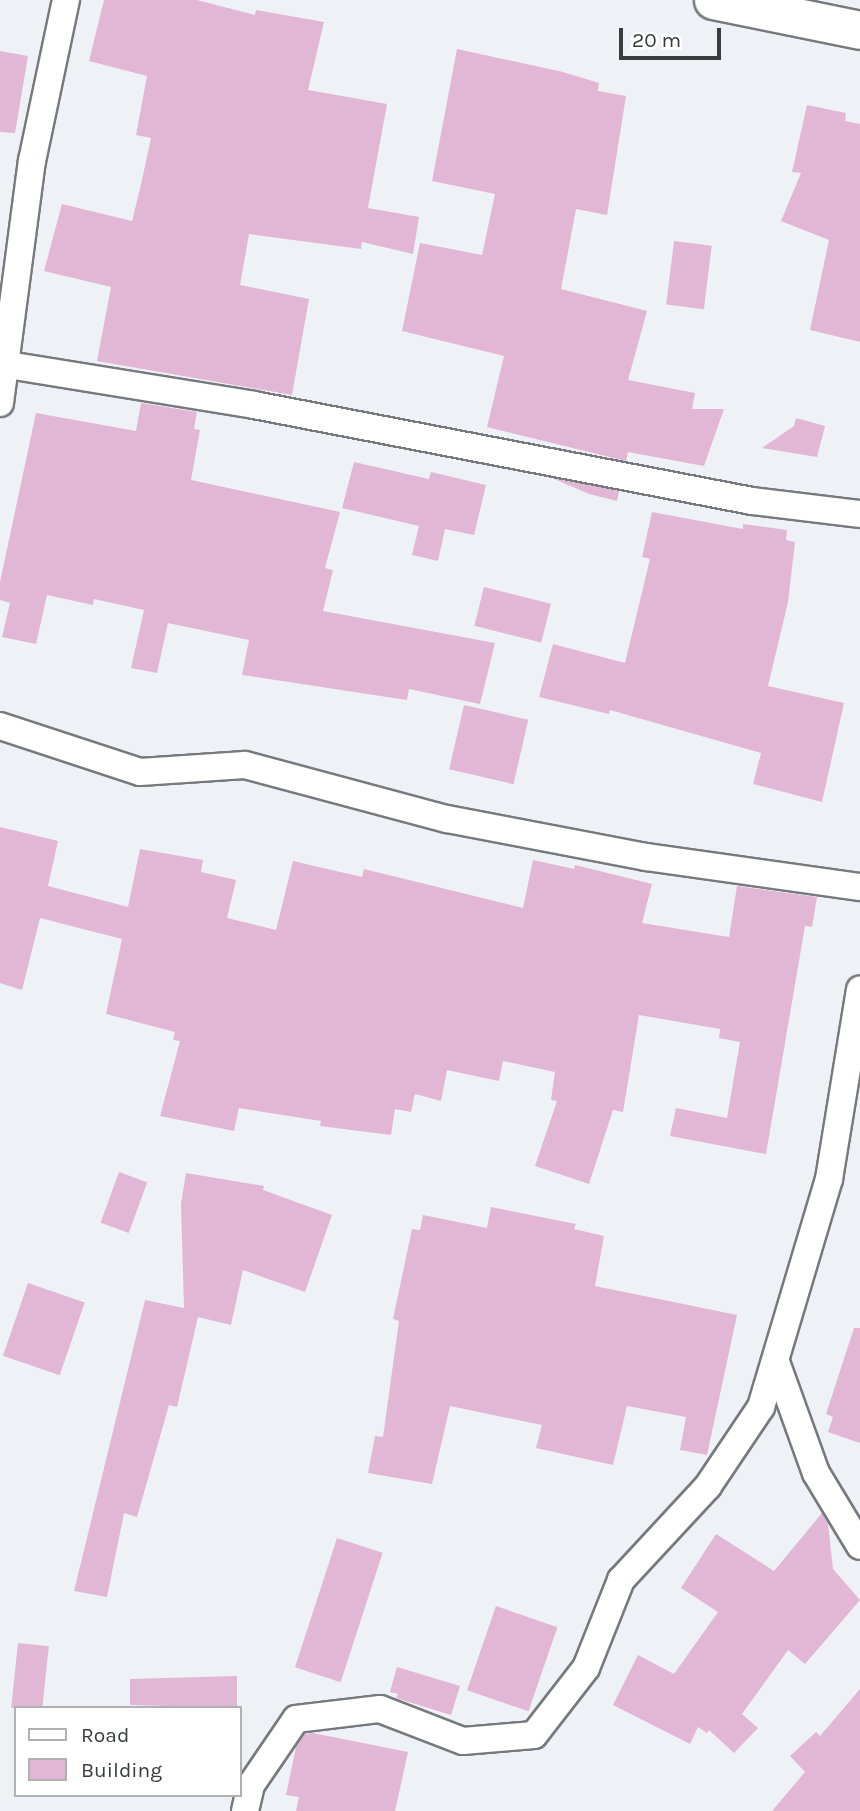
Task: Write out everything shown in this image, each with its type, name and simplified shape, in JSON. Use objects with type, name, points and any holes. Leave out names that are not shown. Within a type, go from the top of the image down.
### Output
[{"type":"street","points":[[0,403],[8,365],[32,161],[66,0]]},
{"type":"street","points":[[713,0],[860,30]]},
{"type":"street","points":[[8,365],[267,408],[752,500],[860,514]]},
{"type":"street","points":[[0,726],[140,772],[245,765],[461,821],[646,857],[860,887]]},
{"type":"street","points":[[245,1811],[251,1785],[296,1719],[380,1709],[463,1741],[534,1735],[586,1668],[621,1580],[708,1486],[761,1408],[829,1179],[860,990]]},
{"type":"street","points":[[776,1362],[816,1473],[860,1546]]},
{"type":"building","points":[[104,0],[197,0],[255,15],[256,10],[324,22],[308,90],[387,104],[368,208],[419,217],[413,254],[362,242],[361,249],[249,234],[240,285],[309,299],[292,395],[97,361],[111,287],[44,271],[62,204],[132,221],[140,189],[151,138],[136,135],[147,76],[89,61]]},
{"type":"building","points":[[457,49],[563,72],[599,83],[598,91],[626,96],[607,215],[576,209],[561,289],[647,311],[628,380],[695,393],[692,409],[724,409],[704,466],[628,452],[626,461],[487,427],[504,356],[402,331],[420,243],[482,255],[495,194],[432,181]]},
{"type":"building","points":[[0,51],[28,56],[15,133],[0,132]]},
{"type":"building","points":[[807,105],[846,113],[845,121],[860,124],[860,342],[810,330],[829,240],[781,221],[801,173],[792,172]]},
{"type":"building","points":[[674,241],[712,246],[704,309],[666,305]]},
{"type":"building","points":[[141,403],[197,412],[194,429],[200,430],[191,480],[340,512],[325,568],[333,570],[323,611],[495,643],[480,704],[409,689],[407,700],[242,675],[249,640],[168,623],[157,673],[131,668],[144,610],[94,599],[93,605],[47,595],[36,644],[2,637],[10,603],[0,600],[0,582],[36,413],[136,431]]},
{"type":"building","points":[[796,418],[825,426],[817,457],[762,448],[794,426]]},
{"type":"building","points":[[354,462],[429,479],[431,472],[486,485],[474,535],[445,529],[438,561],[412,555],[419,526],[342,508]]},
{"type":"building","points":[[552,478],[619,491],[617,501],[589,494]]},
{"type":"building","points":[[652,512],[743,529],[743,524],[787,530],[786,540],[795,542],[788,602],[768,686],[844,703],[822,802],[753,784],[761,753],[610,710],[609,714],[539,697],[553,644],[625,663],[650,559],[642,557]]},
{"type":"building","points":[[484,587],[551,604],[541,643],[474,626]]},
{"type":"building","points":[[464,705],[528,720],[513,784],[449,769]]},
{"type":"building","points":[[0,827],[58,841],[48,886],[128,907],[140,849],[203,860],[201,872],[236,880],[227,918],[276,930],[293,861],[362,877],[364,869],[523,908],[533,860],[574,869],[575,865],[652,884],[642,923],[729,937],[737,886],[817,897],[812,927],[805,926],[766,1154],[670,1136],[676,1108],[727,1118],[740,1042],[719,1038],[720,1029],[639,1015],[623,1112],[613,1110],[589,1184],[535,1166],[557,1101],[551,1100],[555,1072],[503,1061],[499,1081],[447,1070],[441,1101],[415,1094],[411,1112],[395,1109],[391,1135],[320,1126],[321,1121],[239,1108],[234,1131],[160,1116],[180,1041],[173,1040],[175,1032],[106,1014],[122,939],[40,918],[22,990],[0,983]]},
{"type":"building","points":[[119,1172],[147,1182],[129,1233],[101,1223]]},
{"type":"building","points":[[186,1173],[264,1186],[263,1190],[332,1215],[305,1292],[243,1270],[231,1325],[198,1317],[177,1407],[169,1405],[137,1517],[124,1513],[107,1597],[74,1591],[145,1300],[184,1308],[181,1204]]},
{"type":"building","points":[[491,1207],[576,1224],[574,1229],[604,1236],[595,1286],[737,1315],[707,1455],[680,1450],[686,1417],[627,1406],[613,1465],[536,1448],[542,1425],[450,1406],[432,1484],[368,1473],[375,1436],[383,1437],[399,1321],[393,1319],[412,1229],[420,1230],[423,1215],[487,1228]]},
{"type":"building","points":[[28,1283],[85,1303],[60,1375],[3,1356]]},
{"type":"building","points":[[854,1328],[860,1328],[860,1443],[828,1432],[833,1417],[826,1414]]},
{"type":"building","points":[[822,1513],[828,1524],[833,1569],[860,1600],[805,1664],[788,1650],[742,1714],[758,1728],[734,1753],[709,1730],[707,1733],[698,1727],[690,1744],[613,1705],[638,1655],[674,1674],[718,1612],[681,1588],[716,1534],[774,1571]]},
{"type":"building","points":[[337,1538],[383,1553],[341,1682],[295,1667]]},
{"type":"building","points":[[496,1606],[557,1627],[528,1711],[467,1690]]},
{"type":"building","points":[[18,1643],[49,1646],[43,1706],[11,1708]]},
{"type":"building","points":[[397,1667],[460,1686],[451,1715],[396,1698],[398,1694],[390,1692]]},
{"type":"building","points":[[237,1676],[237,1706],[130,1705],[130,1679]]},
{"type":"building","points":[[860,1689],[860,1811],[772,1811],[805,1772],[790,1756],[816,1732],[820,1736]]},
{"type":"building","points":[[313,1733],[408,1752],[395,1811],[296,1811],[299,1797],[286,1795],[296,1747],[305,1734]]}]
